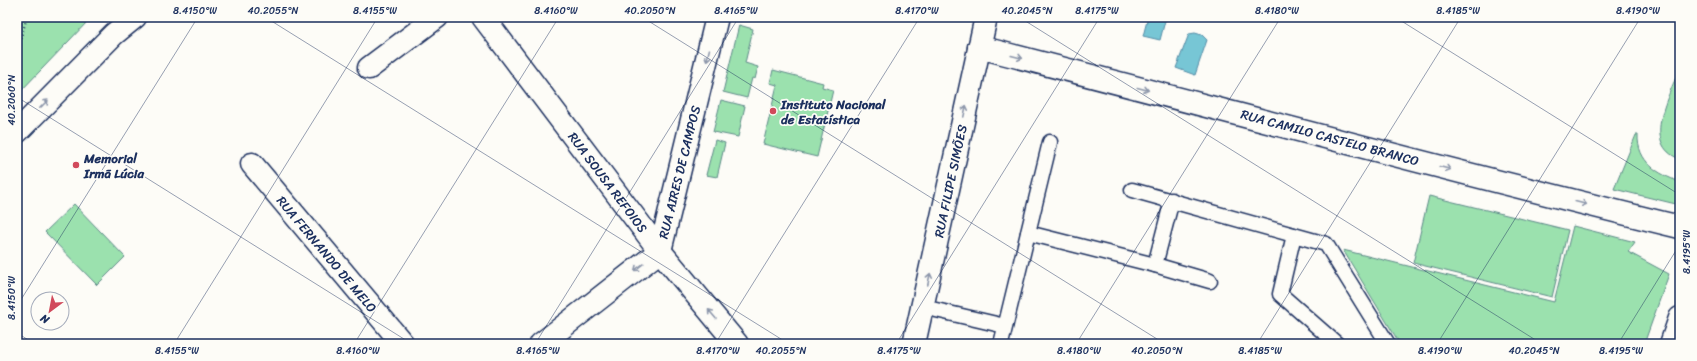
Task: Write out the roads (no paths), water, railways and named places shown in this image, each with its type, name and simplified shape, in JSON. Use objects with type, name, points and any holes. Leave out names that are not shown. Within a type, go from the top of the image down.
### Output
[{"type":"street","points":[[17,132],[114,34],[135,17]]},
{"type":"street","points":[[369,68],[437,17]]},
{"type":"street","name":"RUA SOUSA REFOIOS","points":[[483,17],[660,251],[737,344]]},
{"type":"street","name":"RUA AIRES DE CAMPOS","points":[[541,344],[660,251],[717,17]]},
{"type":"street","name":"RUA FILIPE SIMÕES","points":[[914,344],[986,17]]},
{"type":"street","name":"RUA CAMILO CASTELO BRANCO","points":[[979,47],[1357,144],[1483,178],[1680,227]]},
{"type":"street","name":"RUA FERNANDO DE MELO","points":[[252,164],[402,344]]},
{"type":"street","points":[[1671,344],[1680,318]]},
{"type":"lane","points":[[1001,344],[1050,142]]},
{"type":"lane","points":[[1132,190],[1326,244],[1388,344]]},
{"type":"lane","points":[[1155,265],[1172,200]]},
{"type":"lane","points":[[1028,233],[1155,265],[1210,281]]},
{"type":"lane","points":[[1294,235],[1280,294],[1337,344]]},
{"type":"lane","points":[[923,307],[1006,326]]},
{"type":"water","points":[[1148,17],[1166,17],[1160,40],[1143,36]]},
{"type":"water","points":[[1195,33],[1202,35],[1207,40],[1195,75],[1176,68],[1189,34]]},
{"type":"place","name":"Instituto Nacional de Estatística","points":[[773,111]]},
{"type":"place","name":"Memorial Irmã Lúcia","points":[[76,165]]}]
